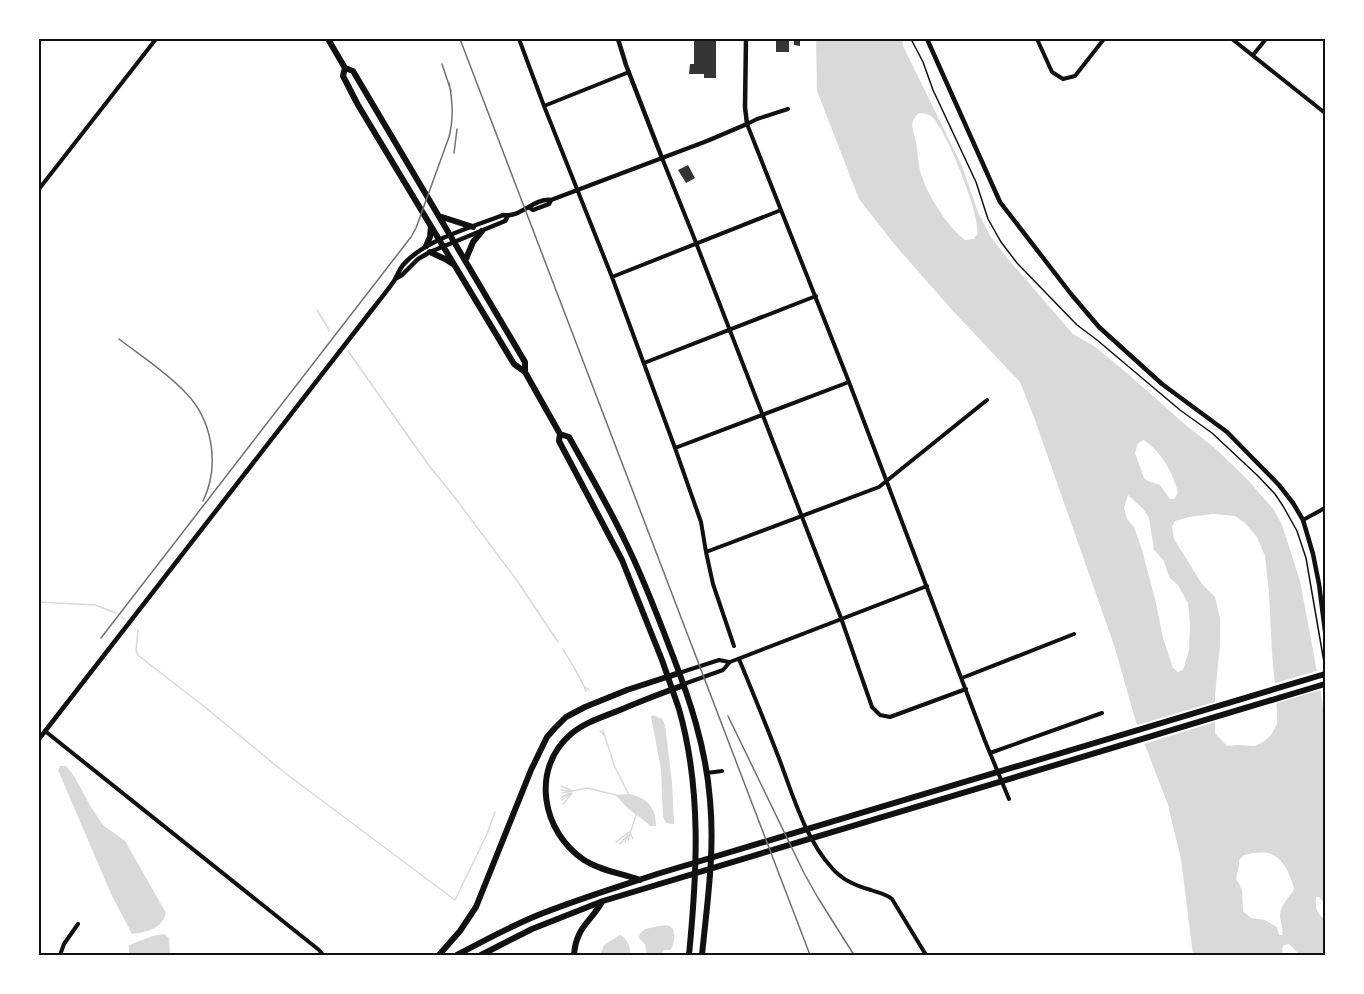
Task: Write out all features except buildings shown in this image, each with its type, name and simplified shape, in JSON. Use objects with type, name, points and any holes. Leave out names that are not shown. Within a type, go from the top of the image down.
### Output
[{"type":"main road","points":[[328,39],[345,68],[353,71],[466,259],[525,362],[525,372]]},
{"type":"main road","points":[[345,68],[343,76],[431,226],[514,364],[525,372],[560,434],[559,441],[622,560],[668,676],[685,729],[694,786],[695,886],[689,955]]},
{"type":"main road","points":[[441,217],[473,227]]},
{"type":"main road","points":[[431,226],[428,249],[454,265]]},
{"type":"main road","points":[[466,259],[473,242],[482,231]]},
{"type":"main road","points":[[560,434],[569,437],[625,539],[680,673],[699,731],[707,773],[712,842],[702,955]]},
{"type":"main road","points":[[439,955],[476,907],[531,770],[547,737],[574,712],[627,690],[680,673]]},
{"type":"main road","points":[[457,955],[532,918],[657,874],[1325,674]]},
{"type":"main road","points":[[481,955],[532,929],[603,901],[1325,684]]},
{"type":"main road","points":[[640,880],[591,864],[577,855],[562,840],[549,814],[546,794],[548,771],[559,747],[580,727],[684,685]]},
{"type":"main road","points":[[574,955],[574,945],[582,928],[596,913],[603,901]]},
{"type":"street","points":[[39,189],[156,39]]},
{"type":"street","points":[[519,39],[612,277],[675,448],[701,522],[713,584],[734,646]]},
{"type":"street","points":[[618,39],[841,618],[872,707],[880,715],[890,717],[966,689]]},
{"type":"street","points":[[746,39],[747,124],[816,296],[1009,799]]},
{"type":"street","points":[[927,39],[1000,202],[1071,294],[1099,327],[1162,384],[1227,432],[1286,492],[1303,520],[1313,554],[1325,631]]},
{"type":"street","points":[[1037,39],[1053,72],[1063,79],[1075,76],[1104,39]]},
{"type":"street","points":[[1232,39],[1325,113]]},
{"type":"street","points":[[1253,56],[1266,39]]},
{"type":"street","points":[[543,105],[629,72]]},
{"type":"street","points":[[39,739],[387,290],[428,249],[503,215],[508,216],[530,208],[533,210],[549,204],[551,200],[788,109]]},
{"type":"street","points":[[612,277],[782,210]]},
{"type":"street","points":[[453,238],[482,231],[505,221],[508,216]]},
{"type":"street","points":[[644,363],[816,296]]},
{"type":"street","points":[[675,448],[849,382]]},
{"type":"street","points":[[706,552],[879,487],[987,400]]},
{"type":"street","points":[[1303,520],[1325,508]]},
{"type":"street","points":[[684,685],[723,670],[730,662],[739,658],[927,586]]},
{"type":"street","points":[[962,678],[1074,634]]},
{"type":"street","points":[[739,658],[801,817],[816,847],[830,867],[841,877],[868,890],[888,895],[926,955]]},
{"type":"street","points":[[680,673],[719,660],[730,662]]},
{"type":"street","points":[[990,753],[1102,713]]},
{"type":"street","points":[[45,731],[322,955]]},
{"type":"street","points":[[707,773],[722,771]]},
{"type":"street","points":[[60,955],[64,944],[78,924]]},
{"type":"shaded area","points":[[816,39],[902,39],[903,46],[962,166],[978,212],[990,236],[1007,258],[1073,334],[1094,346],[1216,449],[1248,480],[1274,510],[1282,525],[1300,581],[1325,723],[1325,904],[1319,897],[1316,897],[1316,908],[1322,917],[1325,916],[1325,955],[1300,955],[1289,944],[1284,945],[1283,955],[1193,955],[1181,859],[1168,805],[1135,719],[1115,648],[1020,382],[952,310],[895,245],[859,199],[817,91]],"holes":[[[919,113],[931,116],[946,138],[962,174],[974,211],[977,226],[977,235],[974,239],[965,240],[958,234],[945,219],[928,192],[920,170],[913,120]],[[1144,440],[1166,463],[1178,493],[1174,499],[1170,499],[1160,485],[1144,478],[1135,453],[1138,443]],[[1128,495],[1143,509],[1149,518],[1154,550],[1164,561],[1169,577],[1178,585],[1188,603],[1189,650],[1183,670],[1178,672],[1173,668],[1163,638],[1142,550],[1124,508]],[[1213,514],[1235,516],[1245,523],[1257,537],[1265,556],[1277,724],[1271,735],[1255,746],[1227,746],[1215,733],[1220,618],[1215,597],[1202,584],[1174,539],[1172,527],[1175,521]],[[1268,853],[1278,858],[1286,867],[1294,889],[1280,911],[1282,935],[1279,935],[1277,927],[1265,920],[1251,918],[1243,911],[1242,890],[1236,878],[1239,860],[1244,855]]]},
{"type":"shaded area","points":[[653,715],[662,719],[665,725],[672,782],[674,824],[666,823],[663,817],[661,769],[651,717]]},
{"type":"shaded area","points":[[60,766],[66,766],[74,776],[103,825],[125,841],[166,913],[161,923],[153,929],[132,934],[112,896],[58,770]]},
{"type":"shaded area","points":[[629,794],[649,804],[656,819],[656,826],[650,826],[615,795]]},
{"type":"shaded area","points":[[659,926],[672,928],[674,942],[672,948],[664,950],[661,955],[647,955],[645,944],[639,938],[641,932]]},
{"type":"shaded area","points":[[164,934],[169,938],[170,955],[129,955],[129,945]]},
{"type":"shaded area","points":[[620,935],[628,942],[630,953],[628,955],[600,955],[604,945]]},
{"type":"pier","points":[[1320,670],[1323,689],[1274,704],[1272,684]]},
{"type":"pier","points":[[1218,701],[1218,721],[1141,745],[1134,726]]},
{"type":"waterway","points":[[317,310],[329,331]]},
{"type":"waterway","points":[[348,351],[430,467],[518,582],[558,642]]},
{"type":"waterway","points":[[39,602],[95,605],[116,613]]},
{"type":"waterway","points":[[138,630],[136,651],[139,656],[289,776],[455,900],[487,834],[495,812]]},
{"type":"waterway","points":[[563,649],[586,691]]},
{"type":"waterway","points":[[585,687],[589,690]]},
{"type":"waterway","points":[[603,730],[614,765],[629,795]]},
{"type":"waterway","points":[[600,731],[604,735]]},
{"type":"waterway","points":[[561,786],[573,791]]},
{"type":"waterway","points":[[562,793],[587,788],[616,795]]},
{"type":"waterway","points":[[561,790],[570,791]]},
{"type":"waterway","points":[[562,797],[570,793]]},
{"type":"waterway","points":[[562,800],[571,793]]},
{"type":"waterway","points":[[563,804],[572,793]]},
{"type":"waterway","points":[[628,840],[636,815]]},
{"type":"waterway","points":[[616,842],[629,832]]},
{"type":"waterway","points":[[630,833],[633,839]]},
{"type":"waterway","points":[[625,842],[628,835]]},
{"type":"waterway","points":[[620,844],[628,835]]},
{"type":"railway","points":[[460,39],[810,955]]},
{"type":"railway","points":[[442,64],[451,91]]},
{"type":"railway","points":[[101,638],[411,237],[449,137],[452,123],[449,83]]},
{"type":"railway","points":[[454,153],[457,129]]},
{"type":"railway","points":[[119,339],[178,385],[195,403],[202,416],[211,444],[212,459],[211,473],[203,501]]},
{"type":"railway","points":[[728,716],[804,873],[854,955]]}]
